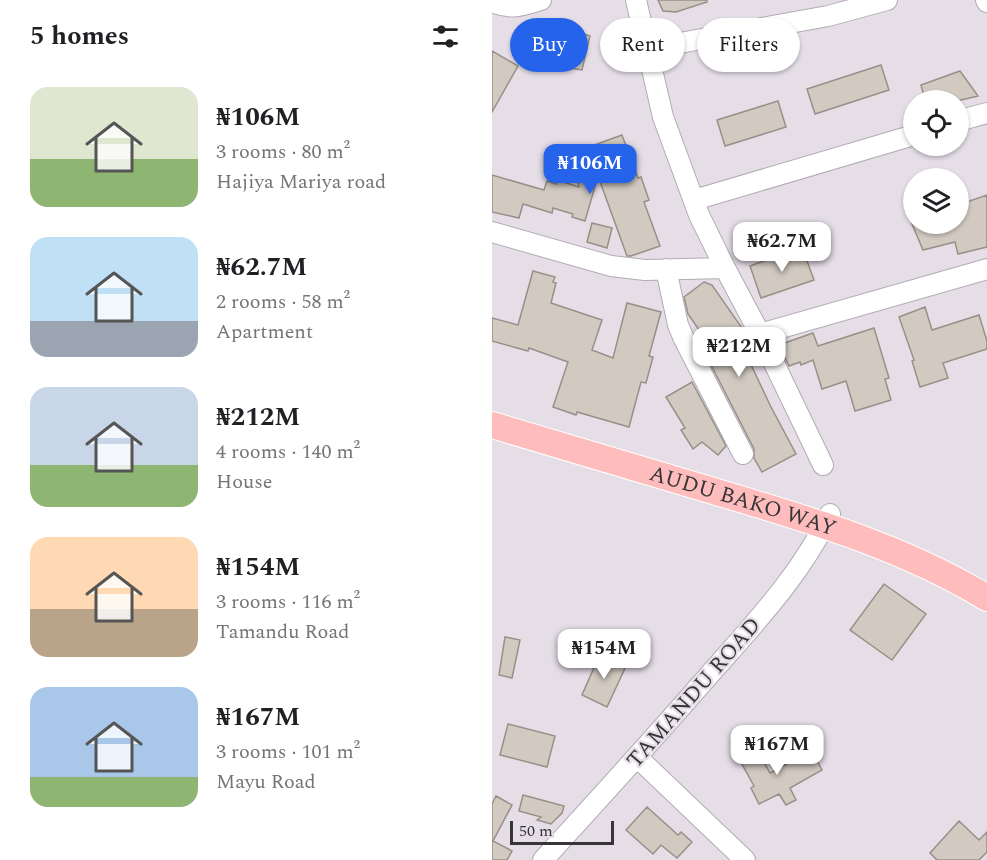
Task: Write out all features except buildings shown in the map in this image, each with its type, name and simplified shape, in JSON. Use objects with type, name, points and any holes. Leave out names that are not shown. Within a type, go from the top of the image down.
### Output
[{"type":"main road","name":"AUDU BAKO WAY","points":[[492,412],[827,520],[885,533],[987,582]]},
{"type":"main road","name":"AUDU BAKO WAY","points":[[492,425],[805,518],[827,520],[932,568],[987,598]]},
{"type":"street","points":[[492,2],[505,7],[541,0]]},
{"type":"street","points":[[636,0],[640,18]]},
{"type":"street","points":[[685,42],[828,16],[887,0]]},
{"type":"street","points":[[652,72],[663,117],[699,215],[823,465]]},
{"type":"street","points":[[969,118],[987,113]]},
{"type":"street","points":[[693,200],[903,138]]},
{"type":"street","points":[[492,232],[611,266],[645,270],[725,268]]},
{"type":"street","points":[[666,269],[678,325],[743,454]]},
{"type":"street","points":[[760,334],[987,269]]},
{"type":"street","name":"TAMANDU ROAD","points":[[543,860],[771,605],[800,566],[827,520]]},
{"type":"street","points":[[637,757],[745,860]]}]
